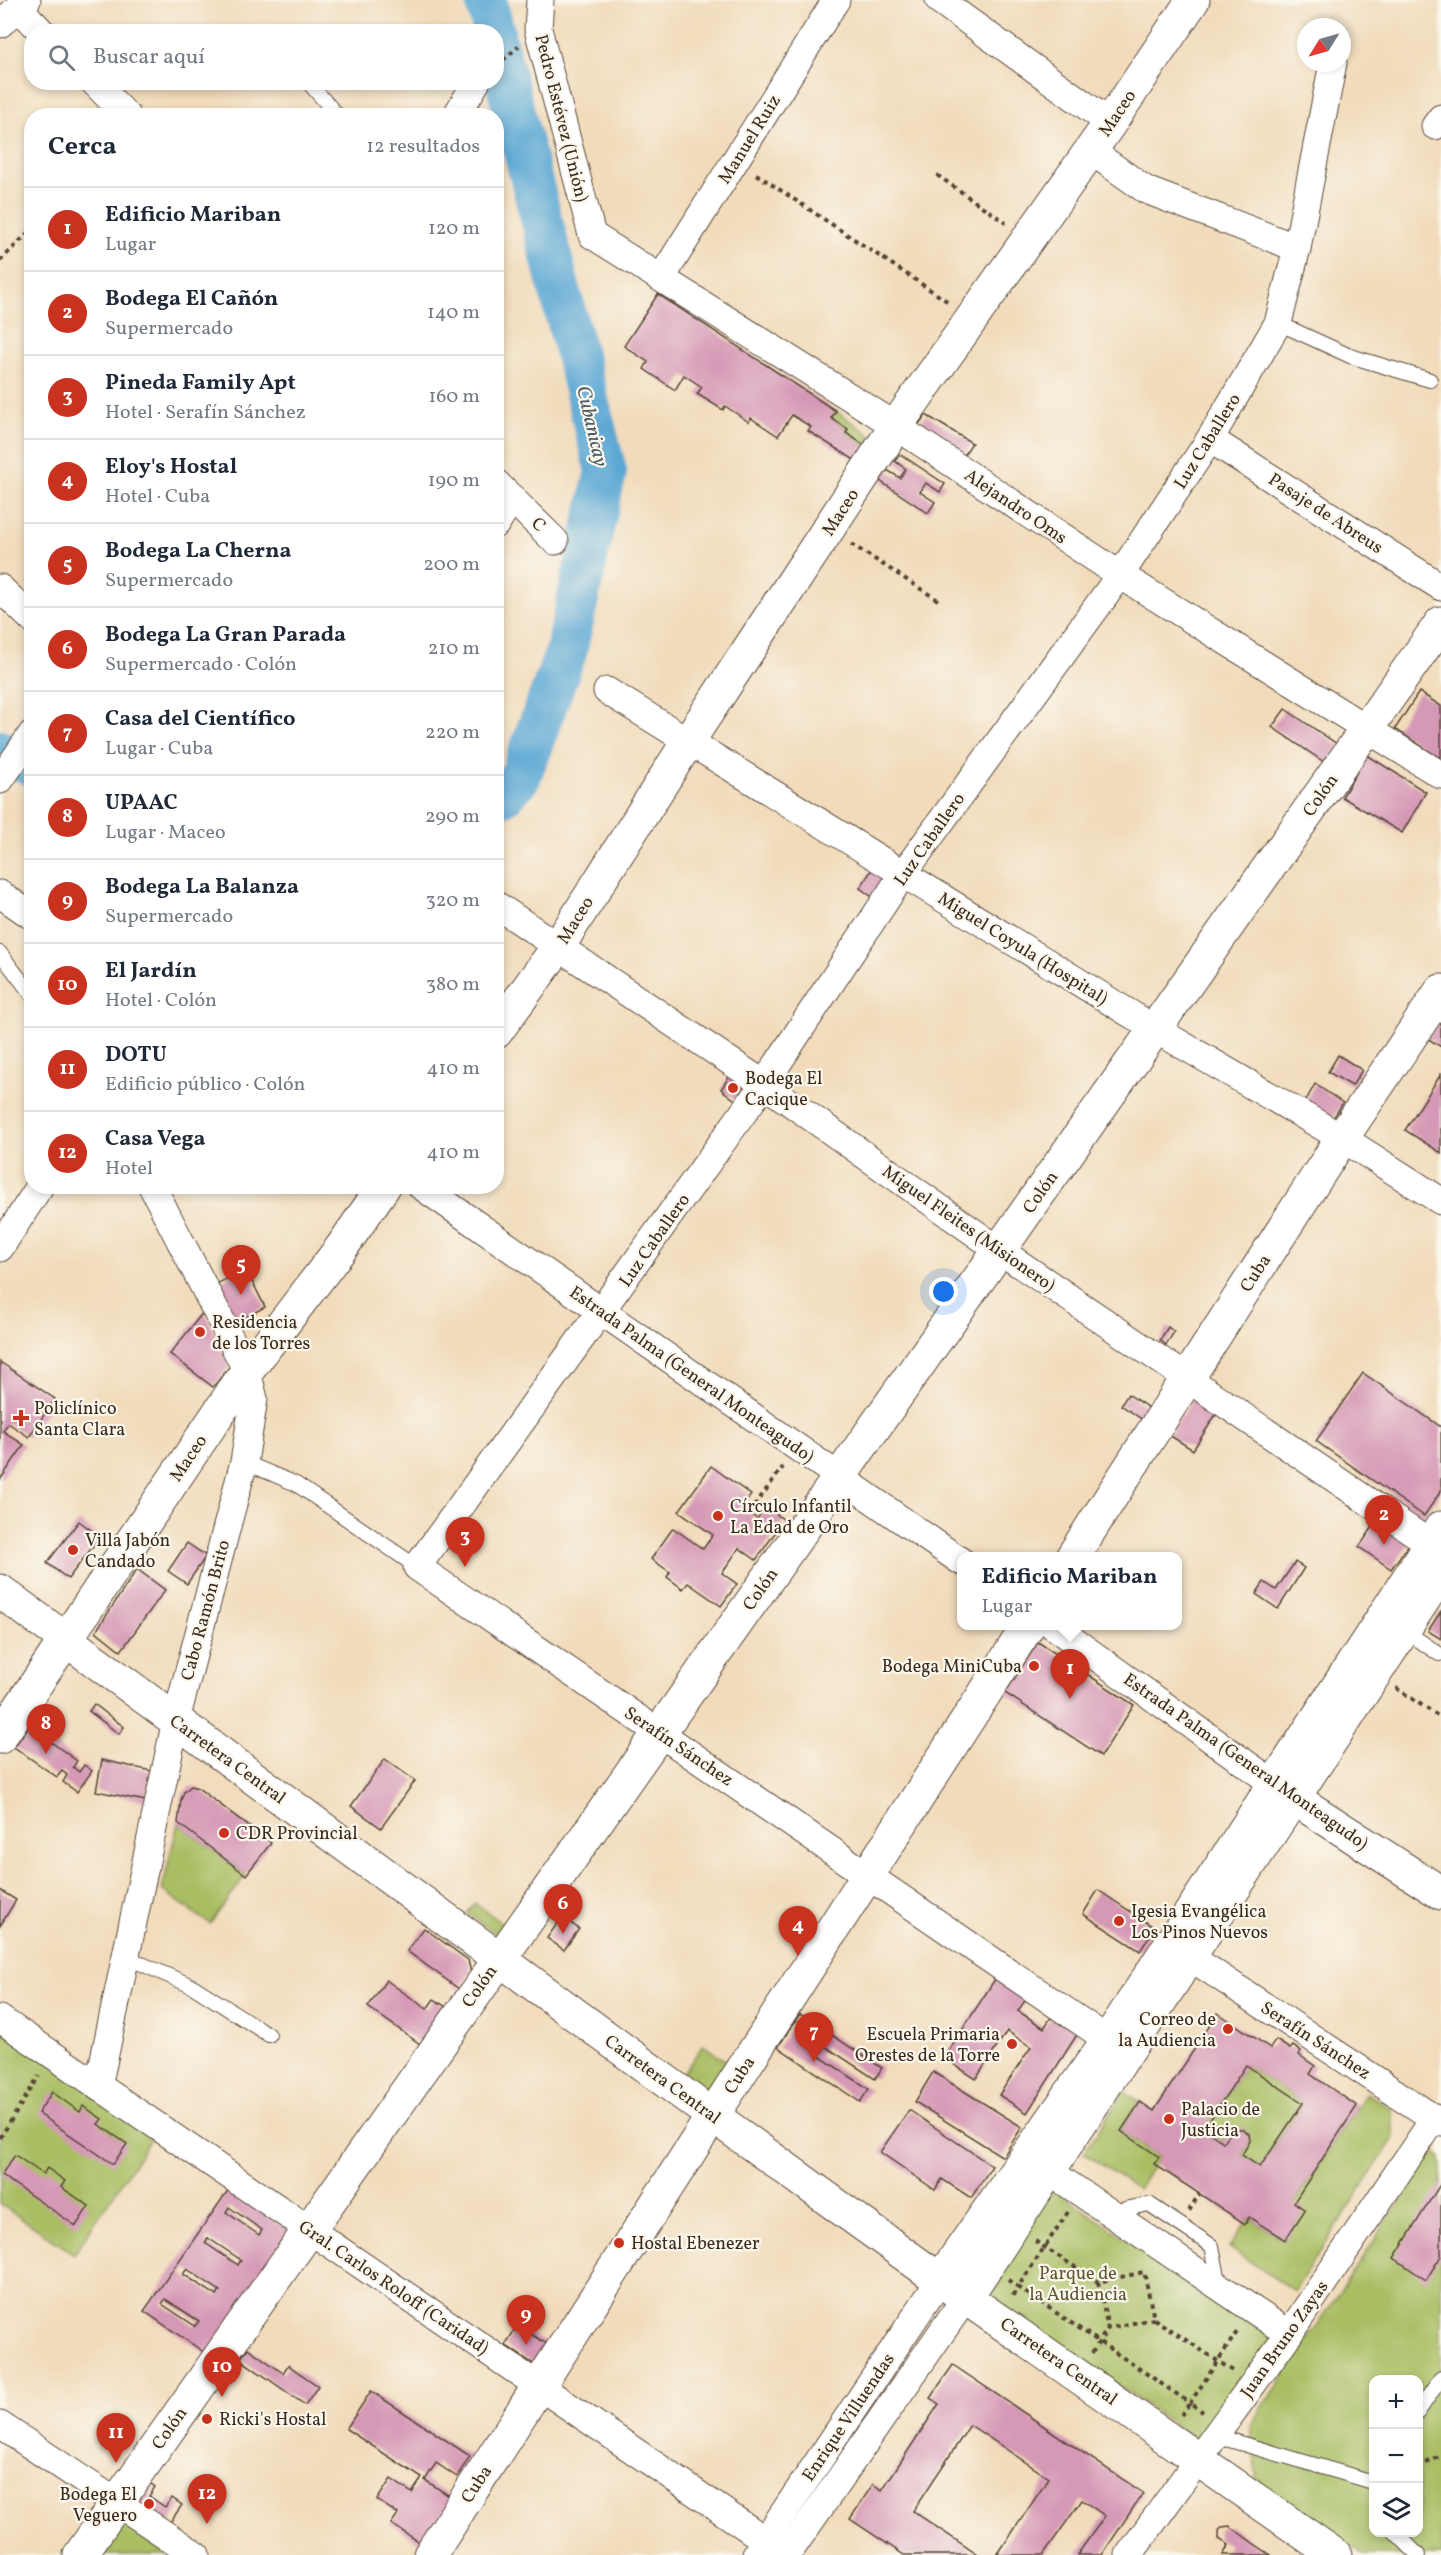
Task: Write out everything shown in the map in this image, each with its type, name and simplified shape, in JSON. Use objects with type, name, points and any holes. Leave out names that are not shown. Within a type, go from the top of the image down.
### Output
[{"type":"main road","name":"Maceo","points":[[504,1021],[558,947],[688,741],[896,426],[1091,151],[1194,0]]},
{"type":"main road","name":"Colón","points":[[80,2555],[1441,623]]},
{"type":"main road","name":"Cuba","points":[[1076,1552],[1342,1138],[1441,991]]},
{"type":"main road","name":"Maceo","points":[[0,1737],[246,1371],[342,1247],[378,1194]]},
{"type":"main road","points":[[953,2289],[1108,2040],[1284,1792],[1375,1675],[1404,1630],[1438,1549]]},
{"type":"main road","points":[[953,2289],[1050,2172],[1190,1957],[1284,1792],[1438,1549]]},
{"type":"main road","name":"Carretera Central","points":[[0,1591],[713,2116],[953,2289],[1208,2447],[1325,2552]]},
{"type":"main road","name":"Cuba","points":[[430,2555],[1025,1630]]},
{"type":"main road","name":"Estrada Palma (General Monteagudo)","points":[[1284,1792],[1441,1893]]},
{"type":"street","name":"Pedro Estévez (Unión)","points":[[540,0],[538,29],[592,235]]},
{"type":"street","name":"Manuel Ruiz","points":[[662,277],[836,0]]},
{"type":"street","points":[[939,0],[1110,123]]},
{"type":"street","points":[[15,10],[32,24]]},
{"type":"street","name":"Luz Caballero","points":[[417,1567],[764,1084],[903,874],[1120,575],[1210,439],[1278,323],[1297,248],[1332,72]]},
{"type":"street","points":[[102,90],[119,108]]},
{"type":"street","points":[[461,108],[472,90]]},
{"type":"street","points":[[1091,151],[1146,190],[1297,248]]},
{"type":"street","name":"Alejandro Oms","points":[[592,235],[896,426],[1120,575],[1441,775]]},
{"type":"street","name":"Pasaje de Abreus","points":[[1210,439],[1441,587]]},
{"type":"street","name":"C","points":[[504,490],[555,541]]},
{"type":"street","points":[[0,588],[24,611]]},
{"type":"street","name":"Miguel Coyula (Hospital)","points":[[607,691],[1155,1029],[1342,1138],[1441,1201]]},
{"type":"street","points":[[1,779],[24,744]]},
{"type":"street","points":[[0,894],[24,910]]},
{"type":"street","name":"Miguel Fleites (Misionero)","points":[[504,910],[764,1084],[999,1250],[1438,1549]]},
{"type":"street","points":[[0,1248],[35,1194]]},
{"type":"street","name":"Cabo Ramón Brito","points":[[99,2087],[176,1720],[244,1462],[254,1399],[246,1371],[156,1194]]},
{"type":"street","name":"Estrada Palma (General Monteagudo)","points":[[433,1194],[957,1559]]},
{"type":"street","name":"Serafín Sánchez","points":[[417,1567],[1108,2040]]},
{"type":"street","name":"Estrada Palma (General Monteagudo)","points":[[1059,1630],[1284,1792]]},
{"type":"street","name":"Serafín Sánchez","points":[[1190,1957],[1438,2121]]},
{"type":"street","name":"Gral. Carlos Roloff (Caridad)","points":[[0,2019],[539,2386],[760,2548],[788,2555]]},
{"type":"street","name":"Juan Bruno Zayas","points":[[1129,2555],[1289,2334],[1438,2121]]},
{"type":"street","points":[[1050,2172],[1289,2334]]},
{"type":"street","name":"Enrique Villuendas","points":[[760,2548],[953,2289]]},
{"type":"street","name":"Enrique Villuendas","points":[[788,2555],[953,2289]]},
{"type":"street","points":[[0,2425],[196,2555]]},
{"type":"lane","points":[[315,90],[331,108]]},
{"type":"lane","points":[[1278,323],[1350,356],[1430,380]]},
{"type":"lane","points":[[0,953],[24,984]]},
{"type":"lane","name":"Serafín Sánchez","points":[[244,1462],[296,1484],[417,1567]]},
{"type":"lane","points":[[1404,1630],[1439,1654]]},
{"type":"lane","points":[[126,1957],[194,1987],[269,2035]]},
{"type":"lane","points":[[1423,2406],[1441,2378]]},
{"type":"lane","points":[[1208,2447],[1369,2481]]},
{"type":"lane","points":[[1400,2537],[1418,2555]]},
{"type":"path","points":[[735,160],[973,318]]},
{"type":"path","points":[[937,175],[1029,238]]},
{"type":"path","points":[[0,261],[24,237]]},
{"type":"path","points":[[828,530],[938,600]]},
{"type":"path","points":[[749,1513],[797,1447]]},
{"type":"path","points":[[1375,1675],[1441,1718]]},
{"type":"path","points":[[0,2138],[52,2055]]},
{"type":"path","points":[[1071,2207],[1018,2287],[1190,2403],[1244,2322]]},
{"type":"path","points":[[1030,2237],[1098,2282],[1108,2328],[1090,2356]]},
{"type":"path","points":[[1098,2282],[1144,2272],[1154,2319]]},
{"type":"path","points":[[1108,2328],[1154,2319],[1241,2376]]},
{"type":"path","points":[[1423,2465],[1441,2456]]},
{"type":"green space","points":[[836,411],[872,436],[866,446],[846,433],[848,429],[831,418]]},
{"type":"green space","points":[[178,1823],[246,1875],[210,1924],[162,1890]]},
{"type":"green space","points":[[475,1903],[505,1925],[498,1935],[467,1913]]},
{"type":"green space","points":[[0,2029],[155,2132],[74,2254],[0,2204]]},
{"type":"green space","points":[[703,2045],[734,2067],[712,2097],[682,2075]]},
{"type":"green space","points":[[1246,2065],[1303,2103],[1260,2167],[1242,2155],[1249,2141],[1243,2129],[1232,2129],[1223,2142],[1204,2129]]},
{"type":"green space","points":[[1124,2091],[1140,2102],[1121,2131],[1159,2157],[1138,2189],[1084,2153]]},
{"type":"green space","points":[[1366,2093],[1391,2108],[1394,2138],[1294,2291],[1229,2248],[1249,2217],[1285,2240],[1294,2202]]},
{"type":"green space","points":[[1434,2151],[1441,2156],[1441,2555],[1364,2555],[1257,2482],[1250,2426]]},
{"type":"green space","name":"Parque de la Audiencia","points":[[1051,2188],[1273,2337],[1202,2443],[979,2290]]},
{"type":"green space","points":[[123,2515],[185,2555],[100,2555]]},
{"type":"building","points":[[658,294],[836,411],[831,418],[848,429],[846,433],[866,446],[856,461],[808,431],[811,427],[792,415],[778,436],[751,418],[749,422],[725,406],[723,410],[697,394],[702,387],[684,375],[675,390],[644,369],[648,362],[624,346]]},
{"type":"building","points":[[926,415],[972,443],[961,459],[918,425]]},
{"type":"building","points":[[900,454],[945,484],[940,492],[926,483],[920,492],[935,502],[928,513],[880,481],[887,470],[900,478],[906,469],[895,461]]},
{"type":"building","points":[[1419,692],[1441,706],[1441,759],[1395,729]]},
{"type":"building","points":[[1285,709],[1340,746],[1327,764],[1272,727]]},
{"type":"building","points":[[1367,755],[1426,792],[1402,833],[1342,797]]},
{"type":"building","points":[[874,866],[890,877],[875,899],[860,888]]},
{"type":"building","points":[[1441,1017],[1441,1047],[1427,1038]]},
{"type":"building","points":[[1338,1055],[1362,1070],[1352,1086],[1328,1072]]},
{"type":"building","points":[[1441,1074],[1441,1153],[1405,1130]]},
{"type":"building","name":"Bodega El Cacique","points":[[729,1077],[745,1087],[735,1100],[721,1089]]},
{"type":"building","points":[[1315,1084],[1343,1103],[1330,1123],[1303,1106]]},
{"type":"building","points":[[246,1269],[265,1307],[236,1322],[216,1284]]},
{"type":"building","name":"Residencia de los Torres","points":[[204,1311],[230,1366],[213,1387],[170,1354]]},
{"type":"building","points":[[1168,1327],[1174,1332],[1166,1345],[1160,1340]]},
{"type":"building","name":"Policlínico Santa Clara","points":[[0,1362],[55,1399],[29,1437],[8,1423],[3,1431],[24,1445],[0,1480]]},
{"type":"building","points":[[1363,1373],[1441,1427],[1441,1491],[1424,1516],[1316,1441]]},
{"type":"building","points":[[1128,1394],[1150,1409],[1143,1420],[1121,1405]]},
{"type":"building","points":[[1193,1398],[1217,1413],[1193,1450],[1169,1435]]},
{"type":"building","points":[[711,1466],[751,1495],[742,1508],[757,1519],[766,1506],[784,1520],[756,1560],[739,1548],[722,1573],[737,1584],[721,1606],[688,1583],[683,1589],[667,1577],[670,1572],[651,1559],[673,1528],[703,1549],[713,1535],[679,1511]]},
{"type":"building","name":"Villa Jabón Candado","points":[[79,1521],[100,1537],[68,1579],[47,1563]]},
{"type":"building","points":[[1377,1521],[1409,1544],[1391,1569],[1359,1547]]},
{"type":"building","points":[[187,1543],[206,1556],[187,1584],[168,1571]]},
{"type":"building","points":[[1295,1562],[1304,1568],[1278,1609],[1256,1594],[1264,1582],[1276,1590]]},
{"type":"building","points":[[137,1569],[165,1590],[121,1651],[96,1631]]},
{"type":"building","points":[[1441,1611],[1441,1639],[1428,1631]]},
{"type":"building","points":[[1038,1642],[1134,1705],[1101,1756],[1005,1693]]},
{"type":"building","points":[[94,1704],[124,1727],[119,1734],[89,1711]]},
{"type":"building","points":[[29,1726],[77,1761],[73,1767],[79,1772],[84,1765],[92,1771],[77,1792],[63,1782],[67,1775],[62,1771],[57,1777],[14,1747]]},
{"type":"building","points":[[385,1759],[415,1781],[381,1828],[351,1806]]},
{"type":"building","points":[[102,1760],[152,1771],[146,1801],[96,1791]]},
{"type":"building","name":"CDR Provincial","points":[[191,1786],[198,1788],[271,1843],[246,1875],[178,1823],[181,1800],[184,1792]]},
{"type":"building","points":[[0,1890],[16,1900],[0,1926]]},
{"type":"building","name":"Igesia Evangélica Los Pinos Nuevos","points":[[1098,1890],[1155,1928],[1140,1951],[1083,1914]]},
{"type":"building","points":[[562,1917],[579,1929],[564,1950],[547,1938]]},
{"type":"building","points":[[424,1928],[468,1960],[471,1973],[459,1989],[407,1951]]},
{"type":"building","name":"Escuela Primaria Orestes de la Torre","points":[[997,1976],[1028,1996],[1018,2011],[1044,2028],[1054,2013],[1080,2030],[1027,2113],[999,2095],[1031,2047],[1007,2031],[976,2079],[944,2058]]},
{"type":"building","points":[[386,1980],[427,2009],[434,1999],[446,2007],[420,2044],[368,2007]]},
{"type":"building","name":"Palacio de Justicia","points":[[1218,2013],[1270,2048],[1276,2040],[1290,2049],[1293,2046],[1301,2051],[1299,2055],[1315,2066],[1310,2074],[1357,2106],[1294,2202],[1305,2210],[1285,2240],[1249,2217],[1245,2224],[1154,2164],[1159,2157],[1121,2131],[1140,2102],[1154,2111]],"holes":[[[1246,2065],[1303,2103],[1260,2167],[1242,2155],[1250,2141],[1249,2134],[1243,2129],[1232,2129],[1223,2142],[1204,2129]]]},
{"type":"building","points":[[800,2014],[882,2068],[875,2079],[825,2046],[819,2056],[869,2089],[860,2102],[778,2047]]},
{"type":"building","points":[[933,2072],[1022,2127],[1003,2157],[915,2102]]},
{"type":"building","points":[[52,2092],[80,2112],[83,2106],[102,2119],[98,2124],[127,2144],[113,2164],[38,2113]]},
{"type":"building","points":[[909,2110],[992,2166],[971,2198],[942,2179],[935,2190],[880,2152]]},
{"type":"building","points":[[15,2155],[43,2174],[47,2168],[65,2181],[61,2187],[89,2206],[76,2226],[1,2175]]},
{"type":"building","points":[[1441,2183],[1441,2256],[1426,2280],[1394,2258]]},
{"type":"building","points":[[229,2189],[292,2233],[208,2355],[144,2311]],"holes":[[[229,2207],[262,2230],[259,2235],[226,2212]],[[208,2238],[241,2260],[238,2265],[205,2243]],[[187,2269],[220,2291],[217,2296],[183,2274]],[[165,2299],[199,2321],[195,2326],[162,2304]]]},
{"type":"building","points":[[518,2325],[548,2345],[535,2365],[505,2345]]},
{"type":"building","points":[[248,2348],[283,2373],[288,2365],[318,2386],[305,2405],[240,2359]]},
{"type":"building","points":[[953,2365],[1143,2493],[1102,2555],[1077,2555],[1105,2516],[1082,2500],[1043,2555],[997,2555],[1049,2478],[970,2425],[913,2511],[978,2555],[904,2555],[850,2519],[873,2484],[882,2490],[939,2404],[930,2398]]},
{"type":"building","points":[[371,2391],[470,2456],[457,2477],[436,2463],[425,2480],[454,2499],[424,2545],[391,2524],[398,2514],[377,2500],[391,2479],[412,2493],[422,2478],[346,2429]]},
{"type":"building","name":"Bodega El Veguero","points":[[150,2483],[155,2487],[149,2496],[165,2507],[172,2498],[182,2505],[169,2524],[137,2502]]},
{"type":"building","points":[[1230,2526],[1271,2555],[1223,2555],[1229,2545],[1219,2539],[1219,2531],[1222,2527]]},
{"type":"waterway","name":"Cubanicay","points":[[486,0],[492,24]]},
{"type":"waterway","name":"Cubanicay","points":[[504,73],[606,471],[566,652],[520,777],[504,794]]},
{"type":"waterway","name":"Cubanicay","points":[[0,751],[24,762]]},
{"type":"place","name":"Bodega El Cacique","points":[[733,1088]]},
{"type":"place","name":"Bodega La Cherna","points":[[241,1295]]},
{"type":"place","name":"Residencia de los Torres","points":[[200,1332]]},
{"type":"place","name":"Policlínico Santa Clara","points":[[21,1418]]},
{"type":"place","name":"Círculo Infantil La Edad de Oro","points":[[718,1516]]},
{"type":"place","name":"Bodega El Cañón","points":[[1384,1545]]},
{"type":"place","name":"Villa Jabón Candado","points":[[73,1550]]},
{"type":"place","name":"Pineda Family Apt","points":[[465,1567]]},
{"type":"place","name":"Bodega MiniCuba","points":[[1034,1666]]},
{"type":"place","name":"Edificio Mariban","points":[[1070,1699]]},
{"type":"place","name":"UPAAC","points":[[46,1754]]},
{"type":"place","name":"CDR Provincial","points":[[224,1833]]},
{"type":"place","name":"Igesia Evangélica Los Pinos Nuevos","points":[[1119,1921]]},
{"type":"place","name":"Bodega La Gran Parada","points":[[563,1934]]},
{"type":"place","name":"Eloy's Hostal","points":[[798,1956]]},
{"type":"place","name":"Correo de la Audiencia","points":[[1228,2029]]},
{"type":"place","name":"Escuela Primaria Orestes de la Torre","points":[[1012,2044]]},
{"type":"place","name":"Casa del Científico","points":[[814,2062]]},
{"type":"place","name":"Palacio de Justicia","points":[[1169,2119]]},
{"type":"place","name":"Hostal Ebenezer","points":[[619,2243]]},
{"type":"place","name":"Bodega La Balanza","points":[[526,2345]]},
{"type":"place","name":"El Jardín","points":[[222,2397]]},
{"type":"place","name":"Ricki's Hostal","points":[[207,2419]]},
{"type":"place","name":"DOTU","points":[[116,2463]]},
{"type":"place","name":"Bodega El Veguero","points":[[149,2504]]},
{"type":"place","name":"Casa Vega","points":[[207,2524]]}]
